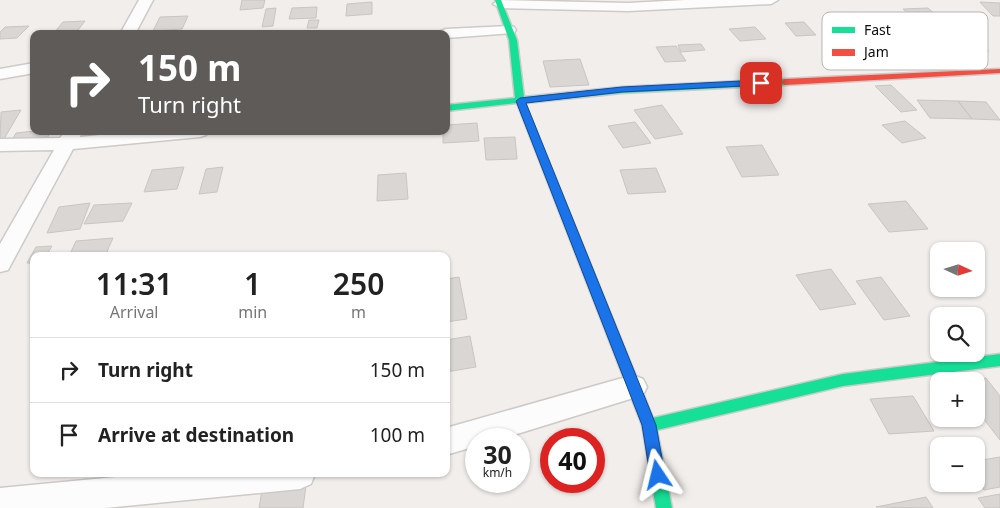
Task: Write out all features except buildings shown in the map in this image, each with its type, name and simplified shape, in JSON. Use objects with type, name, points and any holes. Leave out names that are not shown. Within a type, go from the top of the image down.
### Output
[{"type":"street","points":[[129,30],[146,0]]},
{"type":"street","points":[[664,508],[649,425],[520,101],[513,40],[499,2],[628,7],[771,0]]},
{"type":"street","points":[[450,34],[509,30]]},
{"type":"street","points":[[0,74],[30,69]]},
{"type":"street","points":[[450,108],[622,90],[1000,71]]},
{"type":"street","points":[[0,145],[126,135]]},
{"type":"street","points":[[0,264],[70,138]]},
{"type":"street","points":[[649,425],[843,380],[1000,360]]},
{"type":"street","points":[[450,441],[633,387]]},
{"type":"street","points":[[0,504],[270,477]]},
{"type":"traffic: fast","points":[[498,0],[513,40],[520,101],[649,425],[664,508]]},
{"type":"traffic: fast","points":[[450,108],[622,90],[785,82]]},
{"type":"traffic: fast","points":[[649,425],[843,380],[1000,360]]},
{"type":"traffic: jam","points":[[785,82],[1000,71]]},
{"type":"route","points":[[658,475],[649,425],[520,101],[622,90],[761,83]]}]
